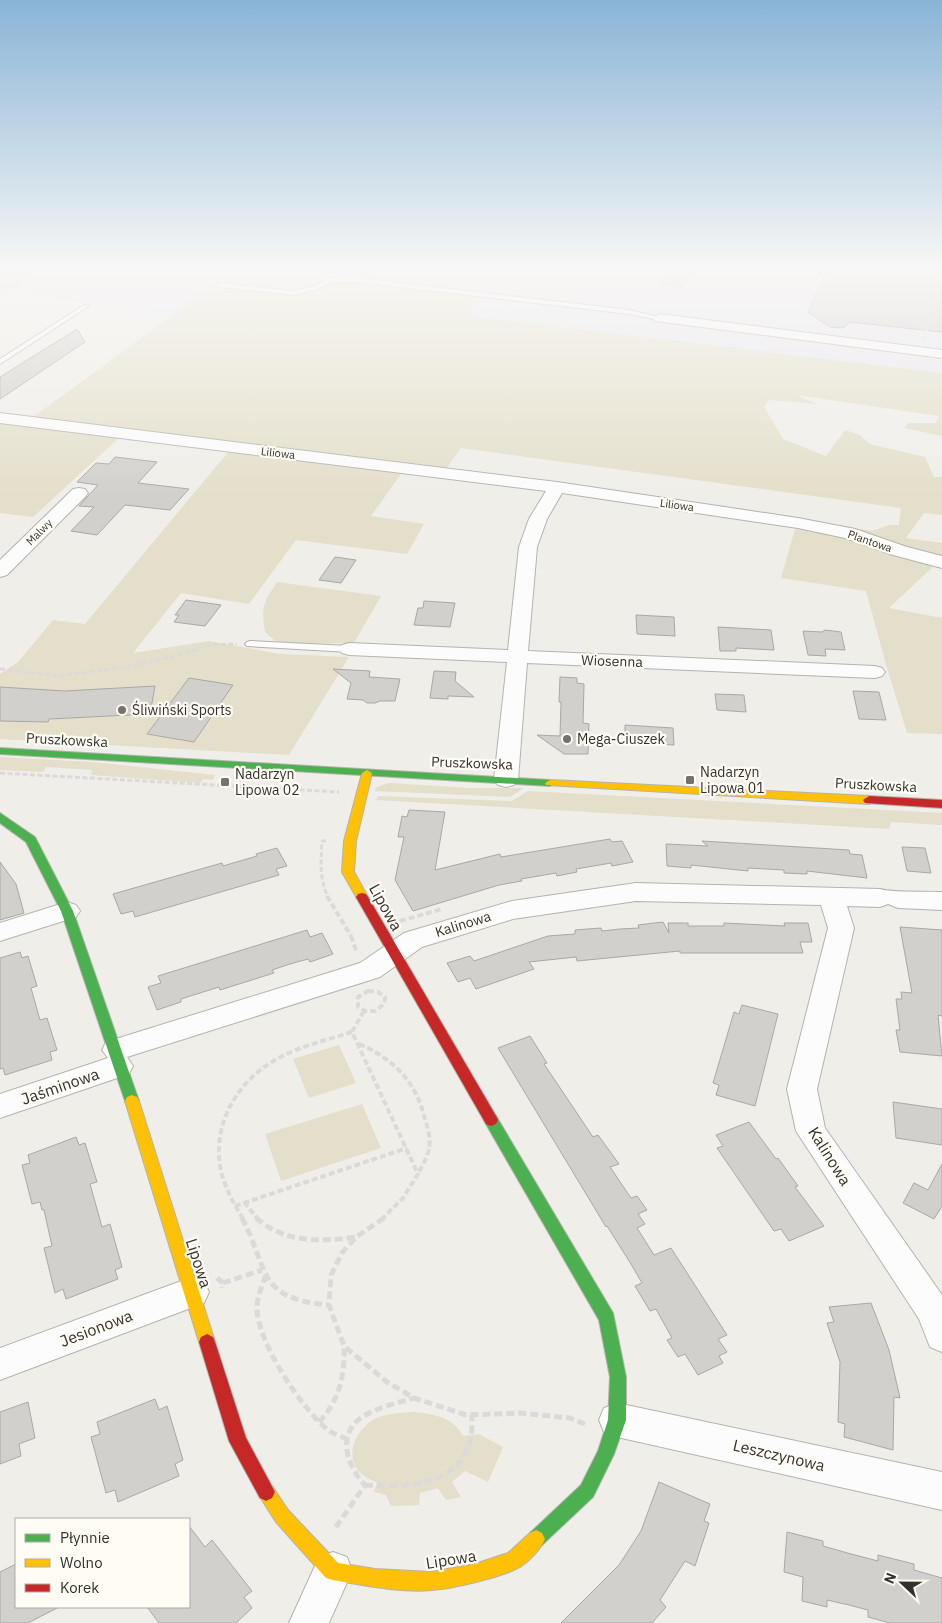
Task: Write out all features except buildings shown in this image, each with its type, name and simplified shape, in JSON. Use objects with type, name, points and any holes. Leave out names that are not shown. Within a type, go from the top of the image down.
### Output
[{"type":"street","points":[[871,345],[942,354]]},
{"type":"street","name":"Liliowa","points":[[0,418],[556,487],[798,523]]},
{"type":"street","points":[[506,780],[528,547],[538,518],[556,487]]},
{"type":"street","name":"Malwy","points":[[0,571],[79,493]]},
{"type":"street","name":"Plantowa","points":[[798,523],[850,533],[900,551],[942,562]]},
{"type":"street","name":"Wiosenna","points":[[349,649],[518,658],[875,672]]},
{"type":"street","name":"Pruszkowska","points":[[0,751],[942,804]]},
{"type":"street","name":"Lipowa","points":[[0,817],[32,840],[67,911],[118,1058],[208,1288],[238,1441],[256,1478],[282,1516],[324,1561],[375,1578],[431,1581],[475,1573],[514,1560],[587,1491],[605,1454],[605,1423],[618,1377],[607,1318],[393,953],[348,872],[350,841],[367,773]]},
{"type":"street","name":"Kalinowa","points":[[118,1058],[370,970],[413,940],[512,910],[636,892],[942,901]]},
{"type":"street","name":"Kalinowa","points":[[831,897],[841,928],[802,1089],[811,1131],[934,1312],[942,1336]]},
{"type":"street","points":[[0,932],[67,911]]},
{"type":"street","name":"Jaśminowa","points":[[0,1106],[118,1058]]},
{"type":"street","name":"Jesionowa","points":[[0,1364],[208,1288]]},
{"type":"street","name":"Leszczynowa","points":[[605,1423],[942,1491]]},
{"type":"street","points":[[309,1623],[324,1561]]},
{"type":"lane","points":[[0,362],[27,345]]},
{"type":"lane","points":[[250,644],[349,649]]},
{"type":"path","points":[[921,351],[923,345]]},
{"type":"path","points":[[0,669],[59,676],[127,667],[184,654],[208,645],[250,644]]},
{"type":"path","points":[[0,773],[342,792]]},
{"type":"path","points":[[360,934],[351,936],[360,961]]},
{"type":"path","points":[[373,991],[384,997],[384,1004],[378,1010],[364,1011],[356,1003],[360,994],[373,991]]},
{"type":"path","points":[[330,1305],[313,1304],[293,1297],[274,1286],[262,1270],[250,1235],[224,1182],[220,1147],[222,1127],[229,1106],[252,1076],[268,1064],[313,1044],[352,1032],[364,1011]]},
{"type":"path","points":[[352,1032],[418,1174]]},
{"type":"path","points":[[319,1422],[328,1414],[335,1401],[345,1364],[344,1346],[330,1305],[331,1275],[342,1253],[356,1237],[386,1217],[403,1198],[418,1174],[428,1152],[429,1138],[419,1096],[408,1078],[395,1064],[358,1043]]},
{"type":"path","points":[[235,1206],[407,1148]]},
{"type":"path","points":[[244,1202],[258,1222],[284,1236],[318,1242],[356,1237]]},
{"type":"path","points":[[208,1288],[262,1270]]},
{"type":"path","points":[[266,1276],[258,1297],[257,1312],[262,1330],[291,1386],[319,1422],[335,1435],[347,1439]]},
{"type":"path","points":[[344,1346],[387,1382],[414,1398],[466,1415],[521,1412],[605,1423]]},
{"type":"path","points":[[414,1398],[375,1411],[357,1422],[347,1439],[347,1458],[353,1474],[365,1485],[409,1486],[431,1482],[453,1471],[466,1455],[473,1431],[472,1415]]},
{"type":"path","points":[[324,1561],[349,1510],[365,1485]]},
{"type":"shaded area","points":[[132,345],[708,345],[942,373],[942,436],[904,428],[908,423],[936,423],[938,416],[797,395],[816,404],[769,400],[764,407],[783,439],[826,456],[845,430],[860,435],[870,444],[925,457],[934,477],[942,477],[942,515],[924,513],[906,538],[942,543],[942,556],[855,531],[786,516],[872,531],[889,525],[899,525],[901,508],[461,448],[446,469],[33,417]]},
{"type":"shaded area","points":[[708,345],[942,345],[942,373]]},
{"type":"shaded area","points":[[0,422],[120,437],[33,517],[0,513]]},
{"type":"shaded area","points":[[229,451],[401,474],[371,516],[424,524],[407,554],[296,540],[249,604],[181,593],[133,653],[209,641],[280,654],[349,657],[289,755],[0,739],[0,674],[18,662],[53,620],[85,624]]},
{"type":"shaded area","points":[[795,529],[852,538],[936,564],[889,608],[942,618],[942,734],[907,733],[866,591],[781,578]]},
{"type":"shaded area","points":[[277,582],[381,596],[354,643],[285,644],[275,641],[265,632],[264,606]]},
{"type":"shaded area","points":[[0,757],[92,762],[215,775],[213,780],[203,779],[201,783],[91,775],[92,770],[46,767],[43,772],[0,770]]},
{"type":"shaded area","points":[[389,783],[470,788],[524,788],[510,797],[374,791],[377,787]]},
{"type":"shaded area","points":[[528,791],[942,813],[942,825],[891,822],[889,829],[376,800],[378,796],[512,801]]},
{"type":"shaded area","points":[[339,1045],[356,1083],[309,1098],[293,1059]]},
{"type":"shaded area","points":[[362,1104],[381,1148],[281,1181],[265,1134]]},
{"type":"shaded area","points":[[414,1412],[442,1418],[454,1425],[463,1436],[479,1434],[503,1447],[488,1482],[465,1471],[452,1482],[461,1497],[446,1500],[438,1488],[420,1493],[419,1505],[391,1506],[386,1495],[374,1492],[377,1483],[361,1474],[353,1462],[353,1446],[356,1439],[366,1426],[379,1417]]},
{"type":"traffic: fast","points":[[0,751],[550,783]]},
{"type":"traffic: fast","points":[[0,817],[31,840],[67,911],[132,1101]]},
{"type":"traffic: fast","points":[[491,1120],[607,1318],[618,1377],[617,1420],[605,1454],[587,1491],[536,1539]]},
{"type":"traffic: slow","points":[[362,897],[348,872],[350,841],[367,773]]},
{"type":"traffic: slow","points":[[550,783],[869,800]]},
{"type":"traffic: slow","points":[[132,1101],[207,1342]]},
{"type":"traffic: slow","points":[[266,1492],[282,1516],[333,1571],[375,1578],[431,1581],[475,1573],[514,1560],[536,1539]]},
{"type":"traffic: jam","points":[[869,800],[942,804]]},
{"type":"traffic: jam","points":[[362,897],[491,1120]]},
{"type":"traffic: jam","points":[[207,1342],[238,1441],[266,1492]]},
{"type":"place","name":"Śliwiński Sports","points":[[122,710]]},
{"type":"place","name":"Mega-Ciuszek","points":[[567,739]]},
{"type":"place","name":"Nadarzyn Lipowa 01","points":[[690,780]]},
{"type":"place","name":"Nadarzyn Lipowa 02","points":[[225,782]]}]
